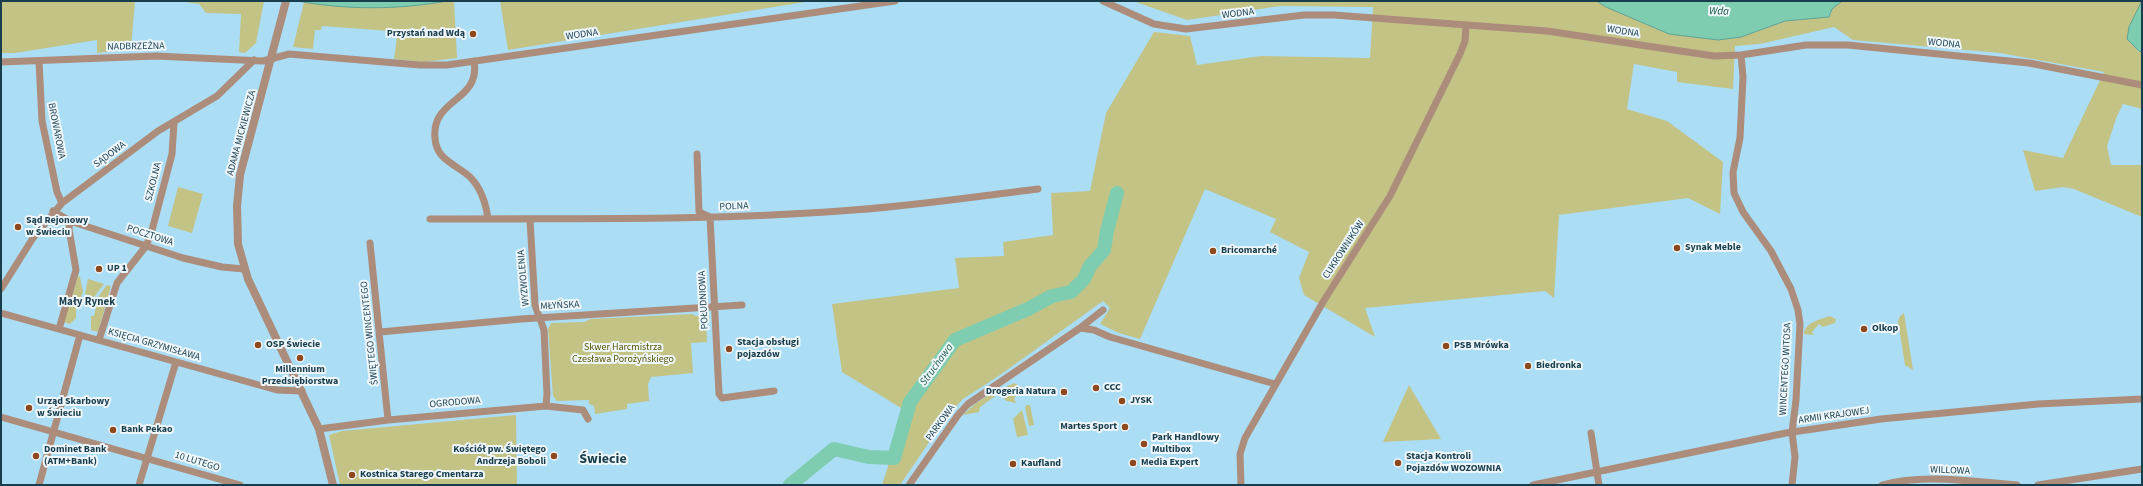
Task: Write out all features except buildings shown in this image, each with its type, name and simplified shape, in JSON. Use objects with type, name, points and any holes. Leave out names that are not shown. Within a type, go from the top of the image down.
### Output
[{"type":"street","name":"ADAMA MICKIEWICZA","points":[[286,1],[272,60],[244,158],[238,190],[236,224],[238,244],[244,269],[319,429],[333,485]]},
{"type":"street","name":"WODNA","points":[[272,60],[289,54],[420,65],[447,65],[895,1]]},
{"type":"street","name":"WODNA","points":[[1103,1],[1154,24],[1186,29],[1320,15],[1466,25],[1577,35],[1710,56],[1741,55],[1806,45],[1856,45],[2029,63],[2142,85]]},
{"type":"street","name":"CUKROWNIKÓW","points":[[1241,485],[1240,454],[1242,445],[1275,384],[1323,302],[1396,186],[1460,54],[1465,41],[1466,25]]},
{"type":"street","name":"WINCENTEGO WITOSA","points":[[1741,55],[1743,77],[1740,138],[1733,186],[1743,212],[1771,251],[1784,276],[1798,310],[1799,342],[1796,400],[1792,432],[1795,457],[1792,485]]},
{"type":"street","name":"NADBRZEŻNA","points":[[1,62],[156,56],[272,60]]},
{"type":"street","name":"SĄDOWA","points":[[1,289],[33,238],[62,203],[158,131],[217,96],[254,60]]},
{"type":"street","name":"BROWAROWA","points":[[38,61],[42,121],[58,196],[62,203]]},
{"type":"street","points":[[474,61],[475,74],[472,84],[441,113],[434,131],[438,151],[445,160],[470,177],[480,190],[488,219]]},
{"type":"street","name":"SZKOLNA","points":[[146,246],[167,173],[174,136],[174,122]]},
{"type":"street","points":[[697,154],[699,212],[710,217]]},
{"type":"street","name":"POLNA","points":[[430,219],[530,220],[710,217],[850,210],[1038,189]]},
{"type":"street","name":"POCZTOWA","points":[[53,212],[70,221],[146,246],[210,265],[244,269]]},
{"type":"street","name":"POŁUDNIOWA","points":[[710,217],[719,394],[722,398],[774,391]]},
{"type":"street","name":"WYZWOLENIA","points":[[530,220],[535,305],[544,330],[548,394],[546,406]]},
{"type":"street","points":[[59,329],[76,270],[69,229],[70,221]]},
{"type":"street","name":"ŚWIĘTEGO WINCENTEGO","points":[[370,243],[388,420]]},
{"type":"street","points":[[99,340],[117,282],[146,246]]},
{"type":"street","name":"MŁYŃSKA","points":[[380,332],[540,318],[715,308],[742,305]]},
{"type":"street","name":"PARKOWA","points":[[909,485],[958,415],[976,399],[1019,371],[1103,310]]},
{"type":"street","name":"KSIĘCIA GRZYMISŁAWA","points":[[1,314],[277,390],[302,391]]},
{"type":"street","points":[[1080,328],[1094,330],[1110,337],[1275,384]]},
{"type":"street","points":[[39,485],[80,335]]},
{"type":"street","points":[[139,485],[176,362]]},
{"type":"street","name":"ARMII KRAJOWEJ","points":[[1533,485],[1792,432],[1901,416],[2038,404],[2142,399]]},
{"type":"street","name":"OGRODOWA","points":[[319,429],[388,420],[546,406],[583,410],[588,419]]},
{"type":"street","points":[[1,417],[54,432]]},
{"type":"street","name":"10 LUTEGO","points":[[54,432],[148,457],[240,485]]},
{"type":"street","points":[[1590,433],[1599,485]]},
{"type":"street","points":[[2038,485],[2142,469]]},
{"type":"street","name":"WILLOWA","points":[[1882,485],[1897,482],[1934,480],[2017,485]]},
{"type":"green space","points":[[1,1],[135,1],[131,49],[97,53],[97,40],[15,53],[1,53]]},
{"type":"green space","points":[[178,1],[264,1],[256,43],[245,53],[239,52],[241,14],[206,13],[199,4]]},
{"type":"green space","points":[[454,1],[457,58],[424,62],[394,59],[397,37],[390,36],[390,31],[322,26],[321,30],[315,30],[313,49],[293,47],[304,2],[376,8],[411,6]]},
{"type":"green space","points":[[500,1],[811,1],[508,50]]},
{"type":"green space","points":[[1133,1],[1597,1],[1606,7],[1718,40],[1741,37],[1785,21],[1829,17],[1832,9],[1842,1],[2142,1],[2133,45],[2139,52],[2142,49],[2142,109],[2123,104],[2117,116],[2107,146],[2111,165],[2142,165],[2142,217],[2074,189],[2063,187],[2035,191],[2023,150],[2063,158],[2104,72],[2000,53],[1853,40],[1834,27],[1760,44],[1735,46],[1733,89],[1677,82],[1677,72],[1634,64],[1627,109],[1667,121],[1723,162],[1720,214],[1688,198],[1559,215],[1554,298],[1545,291],[1365,308],[1375,337],[1304,295],[1299,278],[1309,252],[1270,232],[1276,219],[1205,189],[1140,339],[1119,333],[1100,324],[1110,308],[1103,301],[1000,375],[963,399],[947,416],[900,485],[882,485],[906,411],[842,372],[832,304],[959,288],[955,258],[1004,256],[1003,242],[1053,235],[1051,193],[1090,191],[1106,113],[1154,32],[1190,36],[1197,65],[1261,56],[1370,58],[1373,7],[1280,6],[1187,20]]},
{"type":"green space","points":[[178,187],[203,194],[192,233],[168,226]]},
{"type":"green space","points":[[78,276],[80,277],[83,292],[76,309],[76,318],[70,324],[64,322]]},
{"type":"green space","points":[[88,279],[104,284],[94,297],[85,294]]},
{"type":"green space","points":[[107,285],[111,286],[98,332],[91,330],[91,316],[94,316],[98,297]]},
{"type":"green space","points":[[1904,313],[1913,370],[1905,365],[1898,321],[1900,316]]},
{"type":"green space","name":"Skwer Harcmistrza Czesława Porożyńskiego","points":[[692,314],[696,316],[709,315],[709,319],[706,319],[707,342],[691,343],[693,373],[651,377],[648,384],[649,401],[627,404],[627,409],[595,414],[594,406],[589,404],[589,400],[557,401],[553,396],[548,329],[551,323],[584,322],[591,319]]},
{"type":"green space","points":[[1830,316],[1836,319],[1835,323],[1823,327],[1819,324],[1812,332],[1814,335],[1804,334],[1805,330],[1810,324]]},
{"type":"green space","points":[[1014,383],[1018,385],[1018,393],[1014,398],[1016,403],[1007,401],[998,394],[980,407],[979,412],[963,415],[975,404],[999,388],[1002,389]]},
{"type":"green space","points":[[1409,385],[1441,439],[1383,442]]},
{"type":"green space","points":[[1030,405],[1034,425],[1029,426],[1025,407]]},
{"type":"green space","points":[[1022,410],[1028,435],[1017,437],[1013,419]]},
{"type":"green space","points":[[516,415],[517,485],[340,485],[329,435],[342,431]]},
{"type":"water","points":[[297,1],[447,1],[410,6],[372,8],[334,6]]},
{"type":"water","name":"Wda","points":[[1597,1],[1842,1],[1832,9],[1829,17],[1785,21],[1741,37],[1718,40],[1669,34],[1606,7]]},
{"type":"water","points":[[2142,1],[2142,49],[2140,52],[2127,39],[2129,27]]},
{"type":"waterway","name":"Struchawa","points":[[790,485],[834,449],[869,457],[894,458],[910,402],[955,340],[1028,309],[1052,296],[1071,292],[1084,279],[1090,266],[1104,250],[1107,231],[1117,193]]},
{"type":"place","name":"Przystań nad Wdą","points":[[473,34]]},
{"type":"place","name":"Sąd Rejonowy w Świeciu","points":[[18,227]]},
{"type":"place","name":"Synak Meble","points":[[1677,248]]},
{"type":"place","name":"Bricomarché","points":[[1213,251]]},
{"type":"place","name":"UP 1","points":[[99,269]]},
{"type":"place","name":"Olkop","points":[[1864,329]]},
{"type":"place","name":"OSP Świecie","points":[[258,345]]},
{"type":"place","name":"PSB Mrówka","points":[[1446,346]]},
{"type":"place","name":"Stacja obsługi pojazdów","points":[[729,349]]},
{"type":"place","name":"Millennium Przedsiębiorstwa","points":[[300,358]]},
{"type":"place","name":"Biedronka","points":[[1528,366]]},
{"type":"place","name":"CCC","points":[[1096,388]]},
{"type":"place","name":"Drogeria Natura","points":[[1064,392]]},
{"type":"place","name":"JYSK","points":[[1122,401]]},
{"type":"place","name":"Urząd Skarbowy w Świeciu","points":[[29,408]]},
{"type":"place","name":"Martes Sport","points":[[1125,427]]},
{"type":"place","name":"Bank Pekao","points":[[113,430]]},
{"type":"place","name":"Park Handlowy Multibox","points":[[1144,444]]},
{"type":"place","name":"Dominet Bank (ATM+Bank)","points":[[36,456]]},
{"type":"place","name":"Kościół pw. Świętego Andrzeja Boboli","points":[[554,456]]},
{"type":"place","name":"Media Expert","points":[[1133,463]]},
{"type":"place","name":"Stacja Kontroli Pojazdów WOZOWNIA","points":[[1398,463]]},
{"type":"place","name":"Kaufland","points":[[1013,464]]},
{"type":"place","name":"Kostnica Starego Cmentarza","points":[[352,475]]},
{"type":"district","name":"Mały Rynek","points":[[87,303]]},
{"type":"district","name":"Świecie","points":[[603,460]]}]
